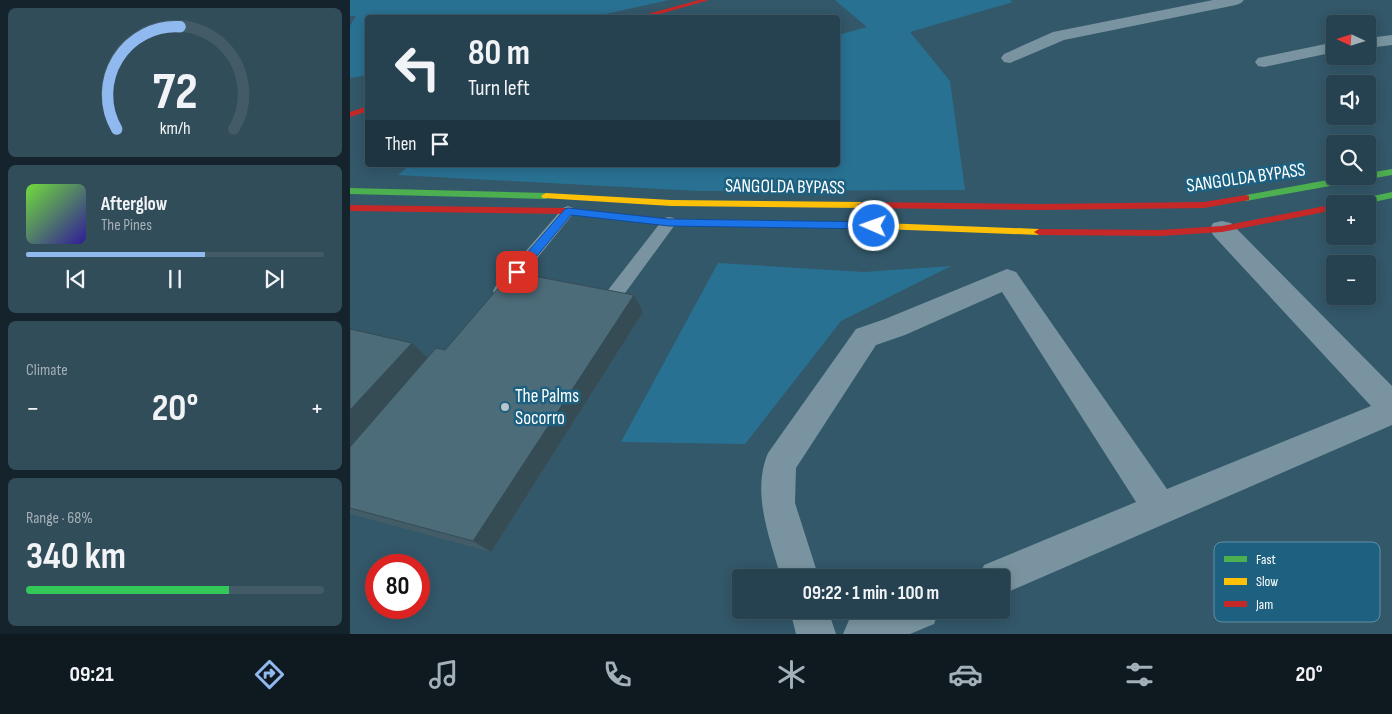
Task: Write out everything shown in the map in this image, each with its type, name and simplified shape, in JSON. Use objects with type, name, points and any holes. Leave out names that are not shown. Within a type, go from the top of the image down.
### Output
[{"type":"main road","points":[[648,15],[706,0]]},
{"type":"main road","points":[[350,115],[365,109]]},
{"type":"main road","name":"SANGOLDA BYPASS","points":[[1376,175],[1392,172]]},
{"type":"main road","name":"SANGOLDA BYPASS","points":[[350,191],[572,197],[671,203],[1040,208],[1204,205],[1326,183]]},
{"type":"main road","points":[[1376,198],[1392,195]]},
{"type":"main road","name":"SANGOLDA BYPASS","points":[[350,208],[568,211],[669,222],[856,225],[1110,233],[1160,233],[1222,229],[1326,209]]},
{"type":"street","points":[[1010,58],[1059,36],[1236,0]]},
{"type":"street","points":[[1376,42],[1392,40]]},
{"type":"street","points":[[1264,62],[1326,49]]},
{"type":"street","points":[[1222,229],[1392,407]]},
{"type":"street","points":[[797,569],[778,503],[780,464],[866,337],[895,327],[1007,279],[1160,509]]},
{"type":"street","points":[[1010,572],[1392,411]]},
{"type":"street","points":[[812,619],[816,634]]},
{"type":"street","points":[[864,634],[899,619]]},
{"type":"lane","points":[[491,302],[568,211]]},
{"type":"lane","points":[[611,299],[669,222]]},
{"type":"shaded area","points":[[350,0],[669,0],[601,15],[365,15],[365,75],[350,78],[350,26],[356,16],[350,16]]},
{"type":"shaded area","points":[[835,0],[1010,0],[1013,2],[910,32],[950,81],[965,190],[699,191],[398,175],[408,167],[840,167],[840,34],[867,27]]},
{"type":"shaded area","points":[[718,263],[864,272],[951,266],[841,321],[745,444],[621,442]]},
{"type":"building","name":"The Palms Socorro","points":[[512,272],[634,295],[473,541],[350,508],[350,447],[436,348],[445,350]]},
{"type":"building","points":[[350,329],[412,343],[350,410]]},
{"type":"traffic: fast","points":[[1376,175],[1392,172]]},
{"type":"traffic: fast","points":[[1246,198],[1326,183]]},
{"type":"traffic: fast","points":[[350,191],[546,196]]},
{"type":"traffic: fast","points":[[1376,198],[1392,195]]},
{"type":"traffic: slow","points":[[546,196],[671,203],[862,205]]},
{"type":"traffic: slow","points":[[666,222],[856,225],[1039,232]]},
{"type":"traffic: jam","points":[[648,15],[706,0]]},
{"type":"traffic: jam","points":[[350,115],[365,109]]},
{"type":"traffic: jam","points":[[862,205],[1040,207],[1204,205],[1246,198]]},
{"type":"traffic: jam","points":[[350,208],[568,211],[666,222]]},
{"type":"traffic: jam","points":[[1039,232],[1160,233],[1222,229],[1326,209]]},
{"type":"place","name":"The Palms Socorro","points":[[505,407]]},
{"type":"route","points":[[517,272],[568,211],[669,222],[874,226]]}]
